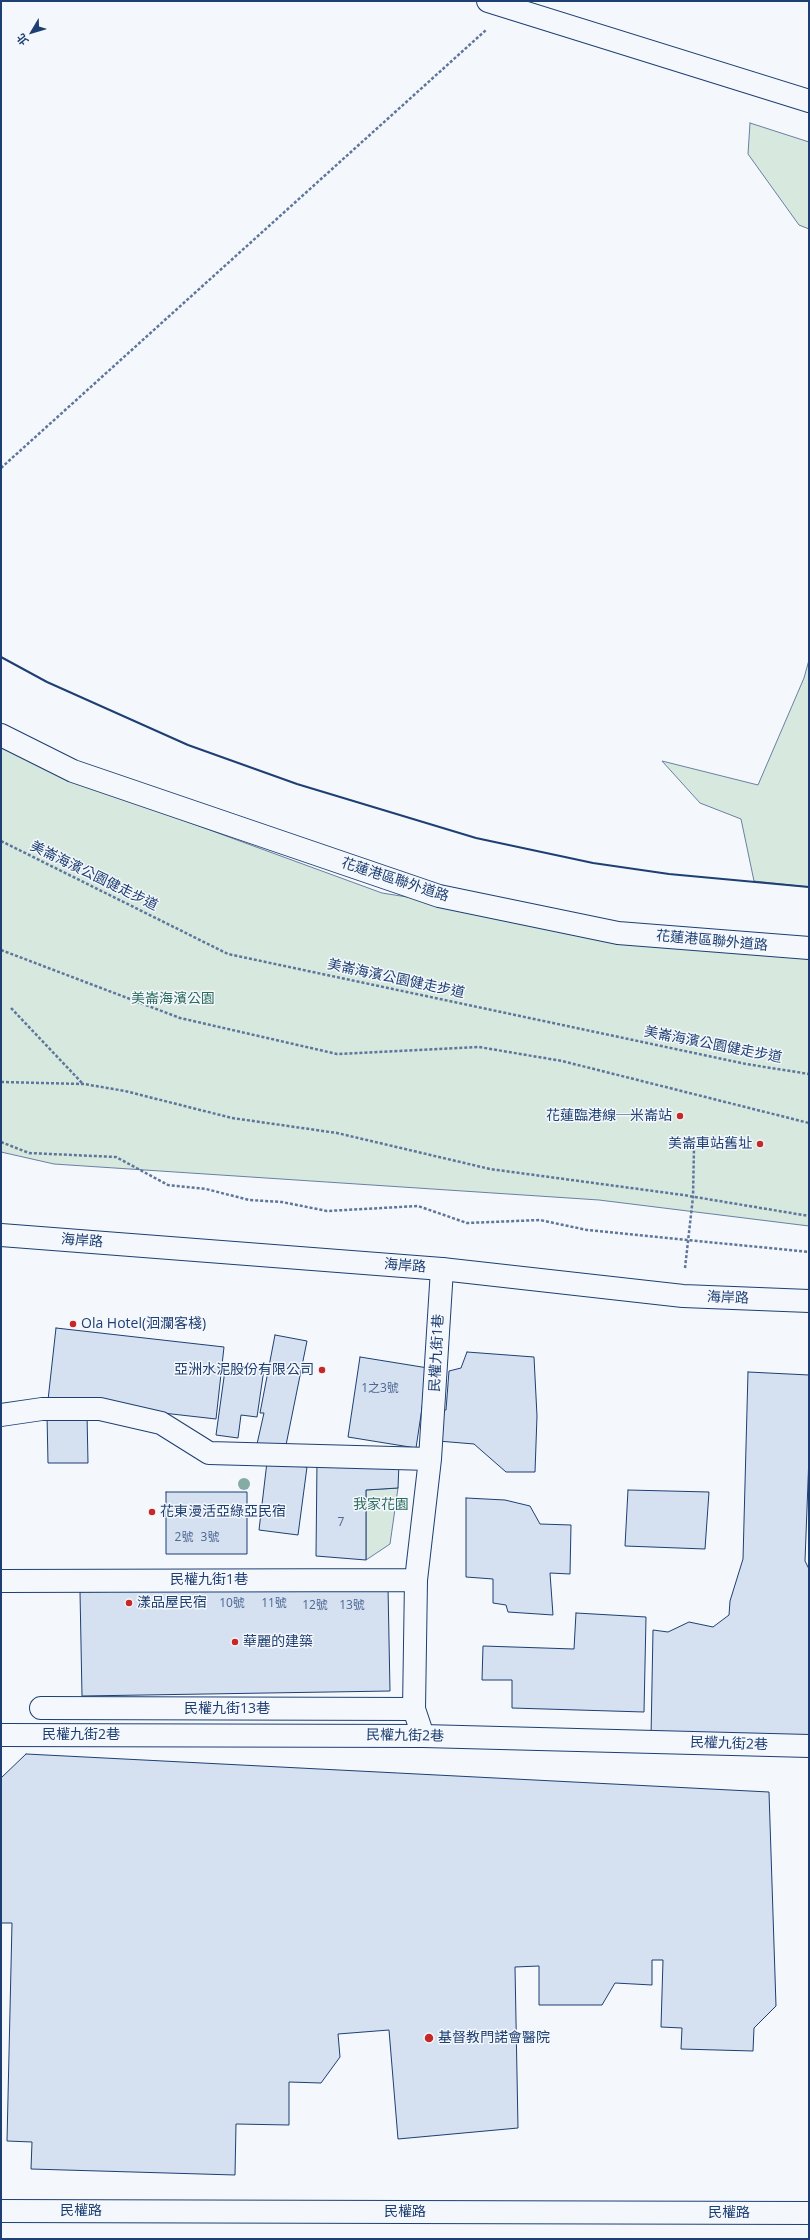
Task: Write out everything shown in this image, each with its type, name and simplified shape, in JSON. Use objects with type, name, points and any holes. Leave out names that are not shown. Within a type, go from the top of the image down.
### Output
[{"type":"street","points":[[488,1],[809,101]]},
{"type":"street","name":"花蓮港區聯外道路","points":[[1,735],[74,771],[439,896],[618,933],[809,948]]},
{"type":"street","name":"海岸路","points":[[1,1235],[442,1269],[683,1296],[809,1301]]},
{"type":"street","name":"民權九街1巷","points":[[423,1736],[414,1709],[416,1580],[430,1459],[442,1269]]},
{"type":"street","points":[[1,1415],[42,1409],[100,1409],[161,1423],[209,1453],[430,1459]]},
{"type":"street","name":"民權九街1巷","points":[[1,1581],[416,1580]]},
{"type":"street","name":"民權九街13巷","points":[[41,1708],[414,1709]]},
{"type":"street","name":"民權九街2巷","points":[[1,1735],[423,1736],[809,1746]]},
{"type":"street","name":"民權路","points":[[1,2211],[809,2214]]},
{"type":"path","points":[[1,468],[510,8]]},
{"type":"path","name":"美崙海濱公園健走步道","points":[[1,841],[228,954],[746,1064],[809,1074]]},
{"type":"path","points":[[1,950],[180,1018],[337,1054],[486,1049],[562,1060],[809,1123]]},
{"type":"path","points":[[11,1008],[84,1084]]},
{"type":"path","points":[[1,1082],[84,1084],[125,1091],[232,1118],[337,1133],[490,1169],[693,1196],[809,1216]]},
{"type":"path","points":[[1,1142],[29,1152],[116,1157],[168,1185],[206,1189],[249,1200],[282,1202],[327,1210],[418,1206],[467,1223],[540,1220],[587,1230],[809,1252]]},
{"type":"path","points":[[683,1296],[687,1240],[693,1196],[694,1148]]},
{"type":"green space","points":[[750,123],[809,142],[809,229],[799,225],[748,154]]},
{"type":"green space","points":[[809,660],[809,887],[754,881],[741,819],[700,803],[662,761],[758,785],[804,678]]},
{"type":"green space","name":"美崙海濱公園","points":[[1,744],[73,780],[382,893],[672,939],[809,955],[809,1226],[599,1200],[54,1164],[1,1152]]},
{"type":"green space","name":"我家花園","points":[[398,1488],[390,1544],[366,1560],[366,1490]]},
{"type":"building","points":[[56,1328],[224,1347],[216,1419],[48,1400]]},
{"type":"building","points":[[275,1335],[307,1341],[285,1450],[257,1444],[264,1413],[260,1413]]},
{"type":"building","points":[[467,1352],[534,1357],[537,1416],[535,1472],[506,1472],[474,1444],[438,1441],[439,1410],[446,1410],[449,1371],[461,1368]]},
{"type":"building","points":[[360,1357],[428,1368],[416,1448],[348,1437]]},
{"type":"building","points":[[226,1363],[264,1369],[257,1417],[241,1415],[238,1438],[216,1435]]},
{"type":"building","points":[[748,1372],[809,1375],[809,1456],[805,1561],[809,1569],[809,1741],[651,1737],[653,1630],[668,1632],[689,1622],[713,1627],[729,1615],[730,1601],[743,1559]]},
{"type":"building","points":[[87,1414],[88,1463],[48,1463],[47,1415]]},
{"type":"building","points":[[317,1461],[399,1463],[398,1488],[366,1490],[366,1560],[316,1556]]},
{"type":"building","points":[[267,1462],[307,1467],[298,1535],[259,1530]]},
{"type":"building","points":[[628,1490],[709,1492],[705,1549],[625,1546]]},
{"type":"building","points":[[166,1492],[247,1492],[247,1554],[166,1554]]},
{"type":"building","points":[[466,1498],[505,1500],[530,1506],[540,1524],[571,1525],[570,1574],[550,1573],[553,1615],[508,1612],[506,1605],[493,1603],[493,1579],[466,1577]]},
{"type":"building","name":"華麗的建築","points":[[388,1587],[390,1691],[82,1696],[80,1592]]},
{"type":"building","points":[[576,1613],[646,1617],[644,1712],[512,1708],[512,1680],[482,1680],[483,1646],[574,1649]]},
{"type":"building","name":"基督教門諾會醫院","points":[[26,1754],[769,1792],[776,2006],[754,2028],[753,2051],[681,2049],[682,2028],[661,2027],[663,1960],[652,1960],[652,1985],[615,1983],[602,2005],[539,2005],[539,1966],[515,1967],[518,2128],[398,2139],[389,2030],[338,2034],[340,2057],[321,2083],[289,2082],[289,2125],[236,2124],[235,2175],[31,2169],[32,2142],[7,2141],[12,1923],[1,1923],[1,1778]]},
{"type":"wall","points":[[1,657],[47,682],[188,745],[297,784],[476,838],[593,863],[669,874],[809,887]]},
{"type":"place","name":"花蓮臨港線─米崙站","points":[[680,1116]]},
{"type":"place","name":"美崙車站舊址","points":[[760,1144]]},
{"type":"place","name":"Ola Hotel(洄瀾客棧)","points":[[73,1324]]},
{"type":"place","name":"亞洲水泥股份有限公司","points":[[322,1370]]},
{"type":"place","name":"花東漫活亞綠亞民宿","points":[[152,1512]]},
{"type":"place","name":"漾品屋民宿","points":[[129,1603]]},
{"type":"place","name":"華麗的建築","points":[[235,1642]]},
{"type":"place","name":"基督教門諾會醫院","points":[[429,2038]]}]
